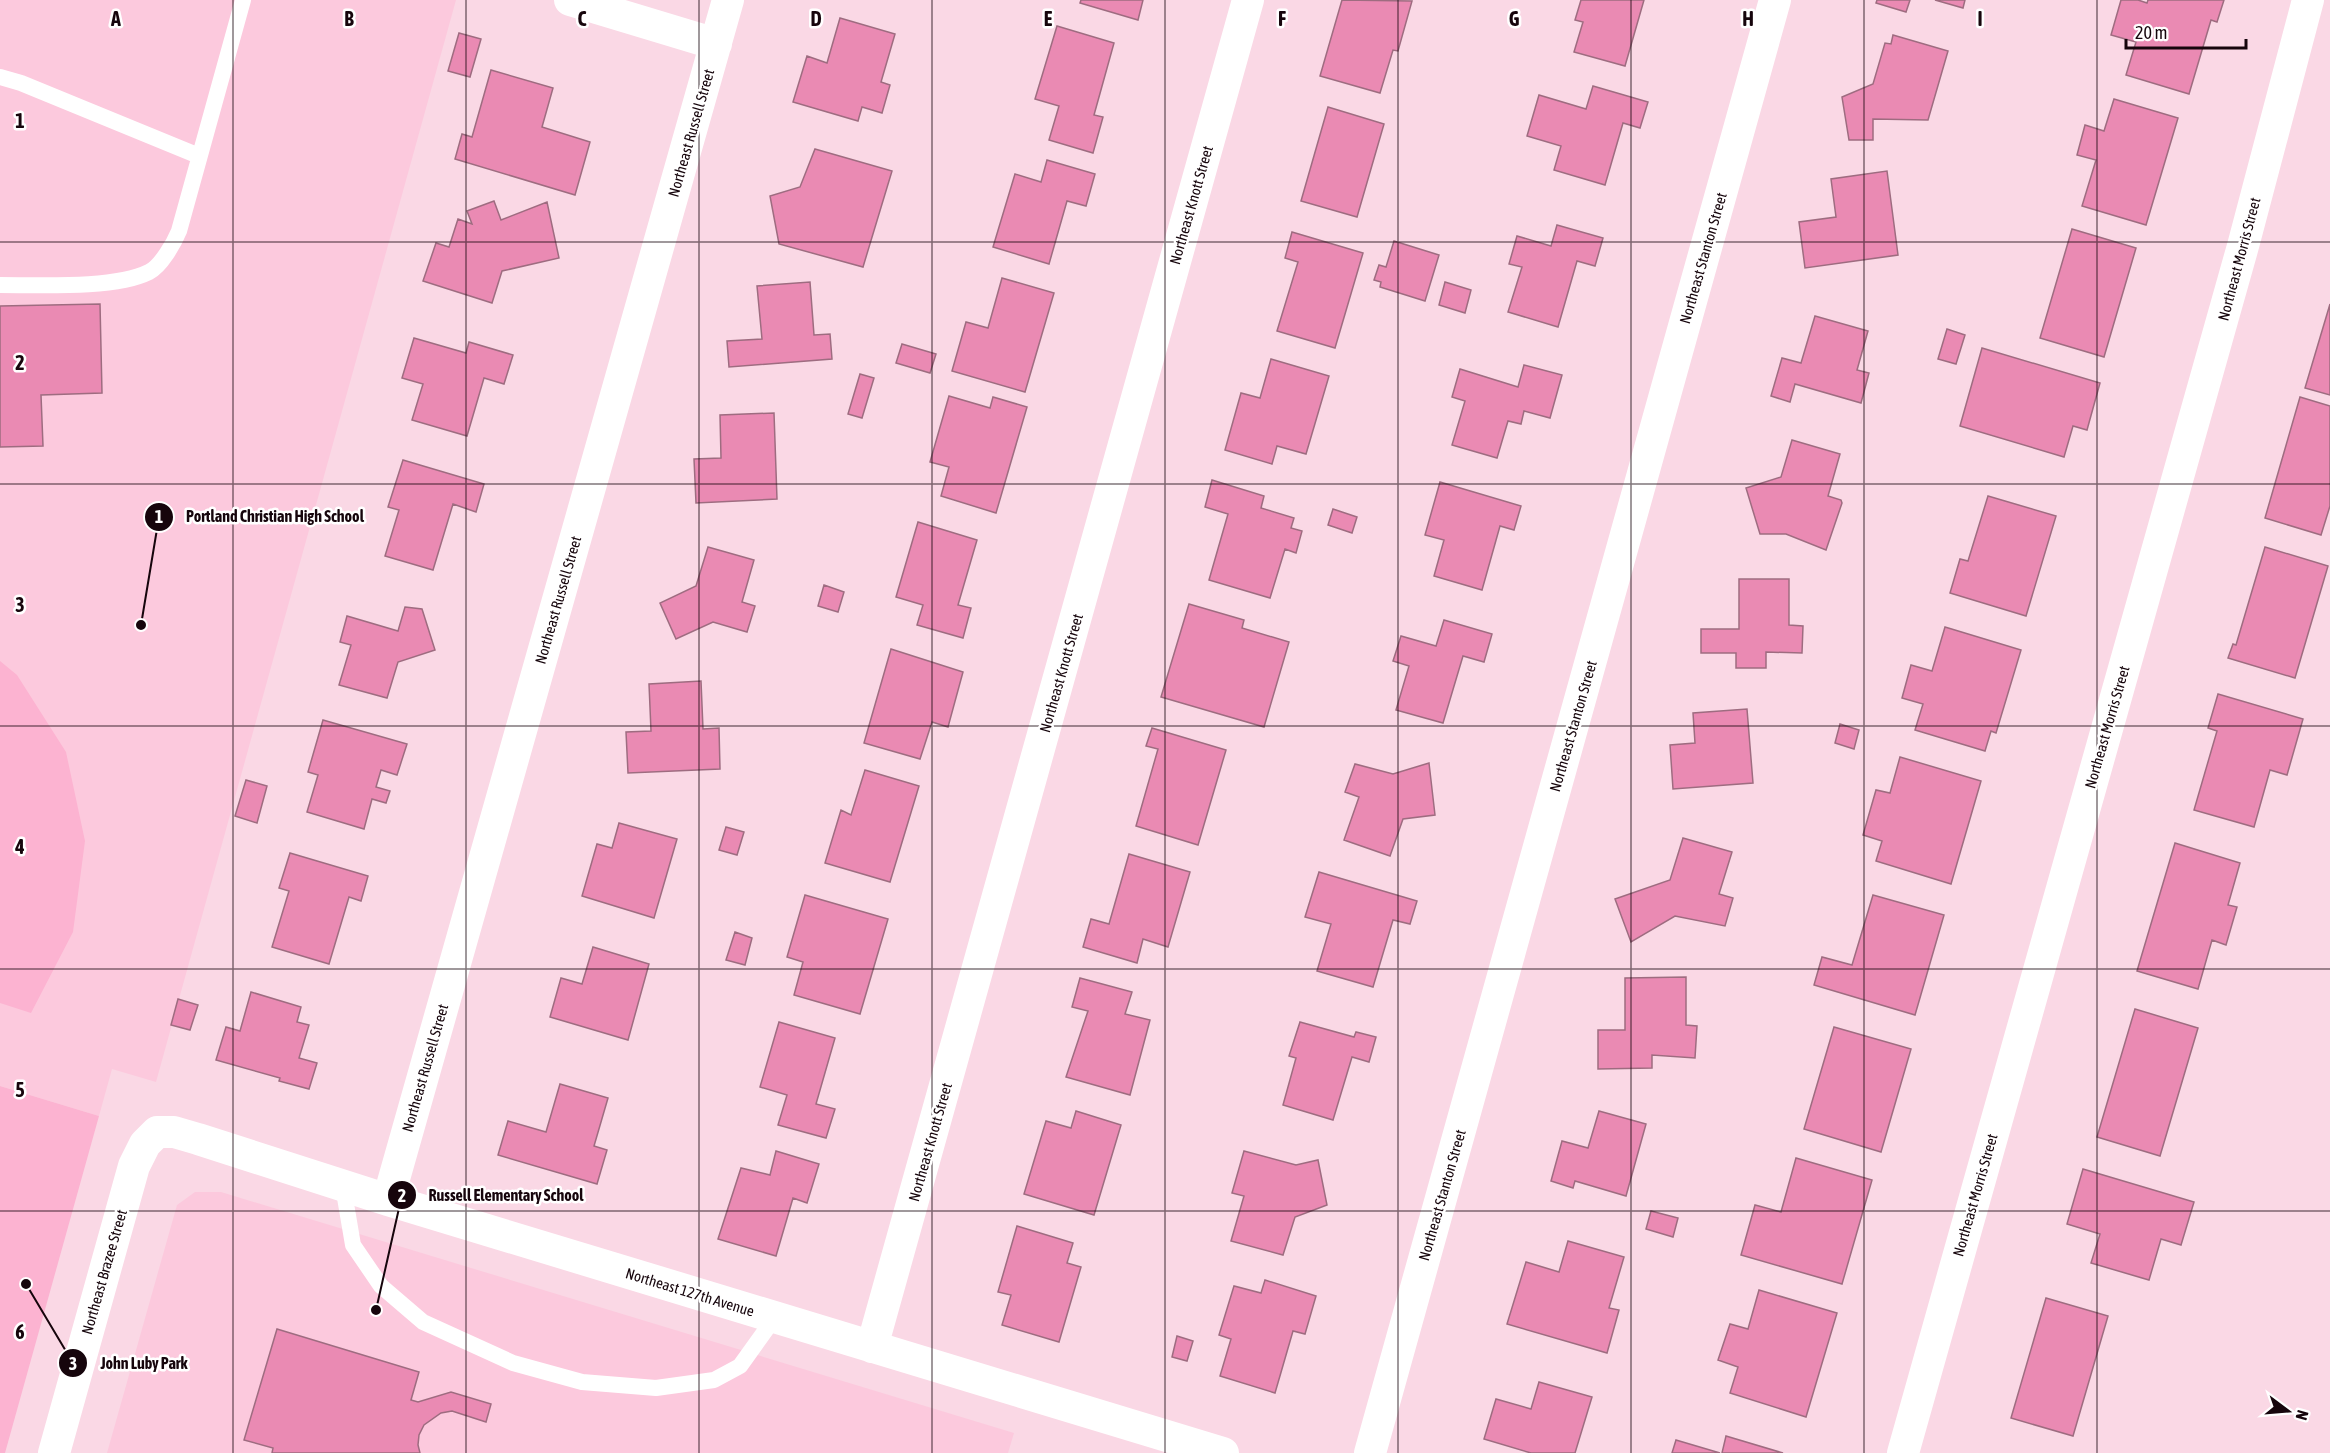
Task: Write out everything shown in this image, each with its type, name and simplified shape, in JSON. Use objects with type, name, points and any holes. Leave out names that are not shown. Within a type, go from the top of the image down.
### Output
[{"type":"street","points":[[570,0],[716,44]]},
{"type":"street","name":"Northeast Russell Street","points":[[388,1200],[728,0]]},
{"type":"street","name":"Northeast Knott Street","points":[[872,1347],[1248,0]]},
{"type":"street","name":"Northeast Stanton Street","points":[[1370,1453],[1775,0]]},
{"type":"street","name":"Northeast Morris Street","points":[[1903,1453],[2240,257],[2308,0]]},
{"type":"street","name":"Northeast 127th Avenue","points":[[157,1132],[174,1132],[198,1139],[388,1200],[1223,1453]]},
{"type":"street","name":"Northeast Brazee Street","points":[[54,1453],[134,1166],[145,1144],[157,1132]]},
{"type":"lane","points":[[0,285],[121,281],[151,271],[172,246],[179,231],[243,0]]},
{"type":"lane","points":[[0,77],[21,83],[200,156]]},
{"type":"lane","points":[[343,1186],[353,1245],[381,1286],[423,1322],[513,1363],[582,1383],[656,1388],[714,1380],[740,1366],[776,1317]]},
{"type":"shaded area","points":[[0,0],[456,0],[156,1082],[112,1069],[99,1116],[0,1086]]},
{"type":"shaded area","points":[[0,661],[17,675],[66,752],[85,841],[73,932],[31,1013],[0,1003]]},
{"type":"shaded area","points":[[0,1086],[99,1116],[5,1453],[0,1453]]},
{"type":"shaded area","points":[[195,1192],[221,1192],[1014,1433],[1008,1453],[107,1453],[177,1205]]},
{"type":"building","points":[[1081,0],[1143,0],[1138,20],[1080,3]]},
{"type":"building","points":[[1342,0],[1412,1],[1398,51],[1393,50],[1380,93],[1320,76]]},
{"type":"building","points":[[1581,0],[1644,0],[1625,66],[1574,52],[1583,22],[1575,20]]},
{"type":"building","points":[[1877,0],[1910,0],[1906,12],[1876,3]]},
{"type":"building","points":[[1935,0],[1965,0],[1963,8]]},
{"type":"building","points":[[2121,0],[2138,0],[2147,3],[2148,0],[2224,0],[2217,22],[2211,20],[2189,94],[2126,75],[2136,42],[2111,35]]},
{"type":"building","points":[[840,18],[895,34],[881,82],[890,85],[882,113],[862,107],[858,121],[793,102],[807,56],[827,63]]},
{"type":"building","points":[[1057,26],[1114,43],[1094,115],[1103,117],[1093,153],[1049,140],[1059,106],[1035,99]]},
{"type":"building","points":[[459,33],[481,39],[470,77],[448,71]]},
{"type":"building","points":[[1893,35],[1948,51],[1928,120],[1873,119],[1873,140],[1849,140],[1842,97],[1873,84],[1885,43],[1891,44]]},
{"type":"building","points":[[491,70],[553,88],[542,127],[590,142],[575,195],[455,159],[462,134],[472,137]]},
{"type":"building","points":[[1593,86],[1648,102],[1640,128],[1623,123],[1605,185],[1554,170],[1561,146],[1527,136],[1539,95],[1586,109]]},
{"type":"building","points":[[2114,99],[2178,118],[2146,225],[2082,206],[2096,160],[2077,155],[2085,125],[2104,131]]},
{"type":"building","points":[[1328,107],[1384,124],[1357,217],[1301,201]]},
{"type":"building","points":[[815,149],[892,171],[863,267],[779,244],[770,196],[800,187]]},
{"type":"building","points":[[1047,160],[1095,174],[1086,206],[1067,201],[1049,264],[993,247],[1015,174],[1041,182]]},
{"type":"building","points":[[1887,171],[1898,255],[1805,268],[1799,222],[1836,217],[1831,179]]},
{"type":"building","points":[[494,201],[501,220],[547,202],[559,258],[502,271],[492,303],[423,281],[436,243],[449,247],[458,219],[472,224],[467,211]]},
{"type":"building","points":[[1557,225],[1603,238],[1595,266],[1577,261],[1558,327],[1508,312],[1522,267],[1509,264],[1517,236],[1551,246]]},
{"type":"building","points":[[2072,229],[2136,248],[2104,357],[2040,338]]},
{"type":"building","points":[[1292,232],[1363,253],[1335,348],[1277,331],[1298,262],[1285,258]]},
{"type":"building","points":[[1394,241],[1439,255],[1425,301],[1380,287],[1381,282],[1374,280],[1379,265],[1386,267]]},
{"type":"building","points":[[1002,278],[1054,293],[1025,392],[952,371],[966,322],[988,328]]},
{"type":"building","points":[[810,282],[814,335],[830,334],[832,359],[729,367],[727,341],[762,339],[757,286]]},
{"type":"building","points":[[1445,282],[1471,290],[1465,313],[1439,305]]},
{"type":"building","points":[[100,304],[102,393],[41,395],[43,446],[0,447],[0,306]]},
{"type":"building","points":[[2330,304],[2330,395],[2305,388]]},
{"type":"building","points":[[1815,316],[1868,331],[1857,370],[1869,373],[1861,403],[1795,384],[1790,402],[1771,396],[1782,358],[1801,363]]},
{"type":"building","points":[[1947,329],[1965,335],[1956,364],[1938,359]]},
{"type":"building","points":[[414,338],[466,353],[469,342],[513,355],[504,384],[484,378],[467,436],[412,420],[423,384],[402,378]]},
{"type":"building","points":[[902,344],[936,354],[930,373],[896,363]]},
{"type":"building","points":[[1982,348],[2100,383],[2087,430],[2073,426],[2064,457],[1960,426]]},
{"type":"building","points":[[1271,359],[1329,376],[1306,454],[1277,446],[1272,464],[1225,450],[1241,393],[1260,398]]},
{"type":"building","points":[[1524,365],[1562,375],[1550,418],[1524,411],[1521,424],[1508,421],[1497,458],[1452,445],[1465,401],[1452,397],[1460,369],[1518,387]]},
{"type":"building","points":[[860,374],[874,378],[862,418],[848,414]]},
{"type":"building","points":[[949,396],[990,408],[993,397],[1027,407],[996,513],[941,496],[949,467],[930,462]]},
{"type":"building","points":[[2300,397],[2330,406],[2330,506],[2321,535],[2265,518]]},
{"type":"building","points":[[774,413],[777,499],[696,503],[694,459],[721,458],[720,415]]},
{"type":"building","points":[[1792,440],[1840,454],[1828,496],[1841,500],[1842,503],[1826,550],[1786,534],[1760,534],[1746,488],[1781,477]]},
{"type":"building","points":[[403,460],[484,484],[476,512],[453,504],[433,570],[385,556],[399,510],[388,507]]},
{"type":"building","points":[[1212,480],[1264,496],[1261,508],[1294,518],[1291,528],[1302,531],[1296,553],[1285,549],[1270,598],[1209,580],[1228,514],[1205,507]]},
{"type":"building","points":[[1440,482],[1521,506],[1514,530],[1500,526],[1482,590],[1434,576],[1444,540],[1425,535]]},
{"type":"building","points":[[1988,496],[2056,516],[2026,616],[1950,593],[1960,559],[1968,561]]},
{"type":"building","points":[[1333,509],[1357,517],[1352,533],[1328,525]]},
{"type":"building","points":[[918,522],[977,540],[958,605],[971,608],[963,638],[917,625],[923,605],[896,597]]},
{"type":"building","points":[[708,547],[754,560],[742,602],[755,606],[747,632],[713,622],[676,639],[660,603],[696,586]]},
{"type":"building","points":[[2265,547],[2328,566],[2295,678],[2228,658],[2233,644],[2236,645]]},
{"type":"building","points":[[1739,579],[1789,579],[1789,625],[1803,626],[1802,653],[1766,652],[1766,668],[1736,668],[1736,653],[1701,653],[1701,629],[1739,629]]},
{"type":"building","points":[[824,585],[844,592],[838,612],[818,606]]},
{"type":"building","points":[[1189,604],[1244,620],[1242,628],[1289,642],[1264,727],[1161,697]]},
{"type":"building","points":[[405,607],[422,609],[435,650],[398,662],[387,698],[339,685],[351,645],[340,642],[347,616],[398,631]]},
{"type":"building","points":[[1444,620],[1492,634],[1484,662],[1463,656],[1443,723],[1396,710],[1409,666],[1393,661],[1401,636],[1436,646]]},
{"type":"building","points":[[1945,627],[2021,650],[1996,733],[1991,731],[1985,751],[1915,730],[1923,704],[1902,698],[1911,665],[1932,671]]},
{"type":"building","points":[[891,649],[963,672],[948,727],[932,722],[920,759],[864,743]]},
{"type":"building","points":[[701,681],[703,729],[719,728],[720,769],[628,773],[626,732],[651,731],[649,684]]},
{"type":"building","points":[[2218,694],[2303,719],[2287,775],[2270,770],[2254,827],[2194,810],[2217,731],[2208,728]]},
{"type":"building","points":[[1747,709],[1753,783],[1673,789],[1670,745],[1695,743],[1693,713]]},
{"type":"building","points":[[323,720],[407,744],[397,775],[381,770],[376,787],[390,791],[386,803],[372,799],[364,829],[307,812],[318,775],[308,772]]},
{"type":"building","points":[[1840,724],[1859,730],[1854,749],[1835,743]]},
{"type":"building","points":[[1152,728],[1226,750],[1198,845],[1136,826],[1158,749],[1146,746]]},
{"type":"building","points":[[1900,757],[1981,781],[1951,884],[1876,861],[1882,841],[1863,835],[1876,790],[1890,793]]},
{"type":"building","points":[[1429,763],[1435,815],[1403,819],[1390,856],[1344,840],[1359,797],[1345,792],[1355,764],[1393,774]]},
{"type":"building","points":[[865,770],[919,786],[890,882],[825,863],[841,810],[851,815]]},
{"type":"building","points":[[246,780],[267,786],[257,823],[235,816]]},
{"type":"building","points":[[619,823],[677,839],[654,918],[582,896],[597,844],[612,848]]},
{"type":"building","points":[[726,827],[744,832],[737,855],[719,850]]},
{"type":"building","points":[[1683,838],[1732,852],[1719,894],[1733,898],[1725,926],[1675,916],[1631,942],[1615,899],[1670,880]]},
{"type":"building","points":[[2175,843],[2240,863],[2228,905],[2237,907],[2226,945],[2212,940],[2198,989],[2137,971]]},
{"type":"building","points":[[290,853],[368,876],[361,901],[349,897],[329,964],[272,947],[289,891],[279,888]]},
{"type":"building","points":[[1129,854],[1190,872],[1168,947],[1143,939],[1137,963],[1083,947],[1091,919],[1109,924]]},
{"type":"building","points":[[1319,872],[1417,901],[1410,924],[1393,920],[1373,987],[1317,971],[1331,924],[1305,917]]},
{"type":"building","points":[[805,895],[888,919],[860,1014],[794,995],[803,962],[787,957]]},
{"type":"building","points":[[1873,895],[1944,915],[1915,1015],[1814,985],[1822,957],[1852,965]]},
{"type":"building","points":[[735,932],[752,938],[745,965],[726,960]]},
{"type":"building","points":[[593,947],[649,964],[628,1040],[550,1017],[561,978],[582,984]]},
{"type":"building","points":[[1686,977],[1686,1025],[1697,1026],[1695,1058],[1652,1055],[1652,1068],[1598,1069],[1598,1030],[1625,1030],[1625,978]]},
{"type":"building","points":[[1080,978],[1132,992],[1125,1014],[1150,1020],[1130,1095],[1066,1077],[1088,1011],[1072,1007]]},
{"type":"building","points":[[251,992],[301,1007],[297,1022],[309,1025],[299,1058],[317,1063],[309,1089],[279,1081],[280,1078],[216,1060],[226,1027],[240,1031]]},
{"type":"building","points":[[178,999],[198,1005],[190,1030],[171,1025]]},
{"type":"building","points":[[2135,1009],[2198,1028],[2160,1156],[2097,1137]]},
{"type":"building","points":[[779,1022],[835,1038],[816,1104],[835,1109],[826,1138],[778,1125],[787,1095],[760,1087]]},
{"type":"building","points":[[1300,1022],[1354,1037],[1356,1032],[1376,1037],[1369,1062],[1352,1057],[1333,1120],[1283,1105],[1296,1058],[1289,1056]]},
{"type":"building","points":[[1834,1027],[1911,1049],[1881,1152],[1804,1129]]},
{"type":"building","points":[[560,1084],[608,1098],[594,1146],[607,1150],[597,1184],[498,1155],[508,1121],[546,1132]]},
{"type":"building","points":[[1076,1111],[1121,1125],[1094,1215],[1024,1194],[1046,1121],[1071,1128]]},
{"type":"building","points":[[1599,1111],[1646,1124],[1626,1196],[1575,1181],[1573,1188],[1551,1181],[1562,1141],[1588,1148]]},
{"type":"building","points":[[776,1151],[819,1164],[807,1203],[793,1198],[776,1256],[718,1239],[741,1168],[770,1175]]},
{"type":"building","points":[[1244,1151],[1296,1165],[1318,1160],[1327,1205],[1295,1217],[1283,1255],[1231,1241],[1244,1196],[1232,1193]]},
{"type":"building","points":[[1796,1158],[1872,1180],[1842,1284],[1741,1255],[1755,1205],[1781,1212]]},
{"type":"building","points":[[2083,1169],[2194,1202],[2181,1245],[2161,1239],[2149,1280],[2091,1263],[2100,1234],[2067,1224]]},
{"type":"building","points":[[1651,1211],[1678,1218],[1673,1237],[1646,1229]]},
{"type":"building","points":[[1017,1226],[1073,1243],[1067,1263],[1081,1267],[1059,1342],[1002,1325],[1011,1295],[998,1292]]},
{"type":"building","points":[[1568,1241],[1624,1257],[1609,1308],[1619,1310],[1607,1353],[1507,1324],[1526,1262],[1559,1272]]},
{"type":"building","points":[[1265,1280],[1316,1296],[1305,1334],[1293,1331],[1275,1393],[1220,1376],[1231,1339],[1219,1335],[1234,1286],[1261,1293]]},
{"type":"building","points":[[1759,1290],[1837,1313],[1806,1417],[1730,1393],[1738,1367],[1718,1360],[1730,1324],[1748,1329]]},
{"type":"building","points":[[2046,1298],[2108,1316],[2073,1436],[2011,1418]]},
{"type":"building","points":[[277,1329],[419,1372],[411,1400],[418,1402],[451,1392],[491,1404],[486,1422],[452,1411],[441,1413],[424,1425],[419,1435],[420,1453],[272,1453],[273,1448],[244,1440]]},
{"type":"building","points":[[1177,1336],[1193,1341],[1187,1361],[1172,1357]]},
{"type":"building","points":[[1539,1382],[1592,1397],[1575,1453],[1531,1453],[1484,1439],[1496,1399],[1531,1409]]},
{"type":"building","points":[[1726,1436],[1783,1453],[1722,1453]]},
{"type":"building","points":[[1676,1440],[1720,1453],[1672,1453]]},
{"type":"place","name":"Portland Christian High School","points":[[141,625]]},
{"type":"place","name":"John Luby Park","points":[[26,1284]]},
{"type":"place","name":"Russell Elementary School","points":[[376,1310]]}]
